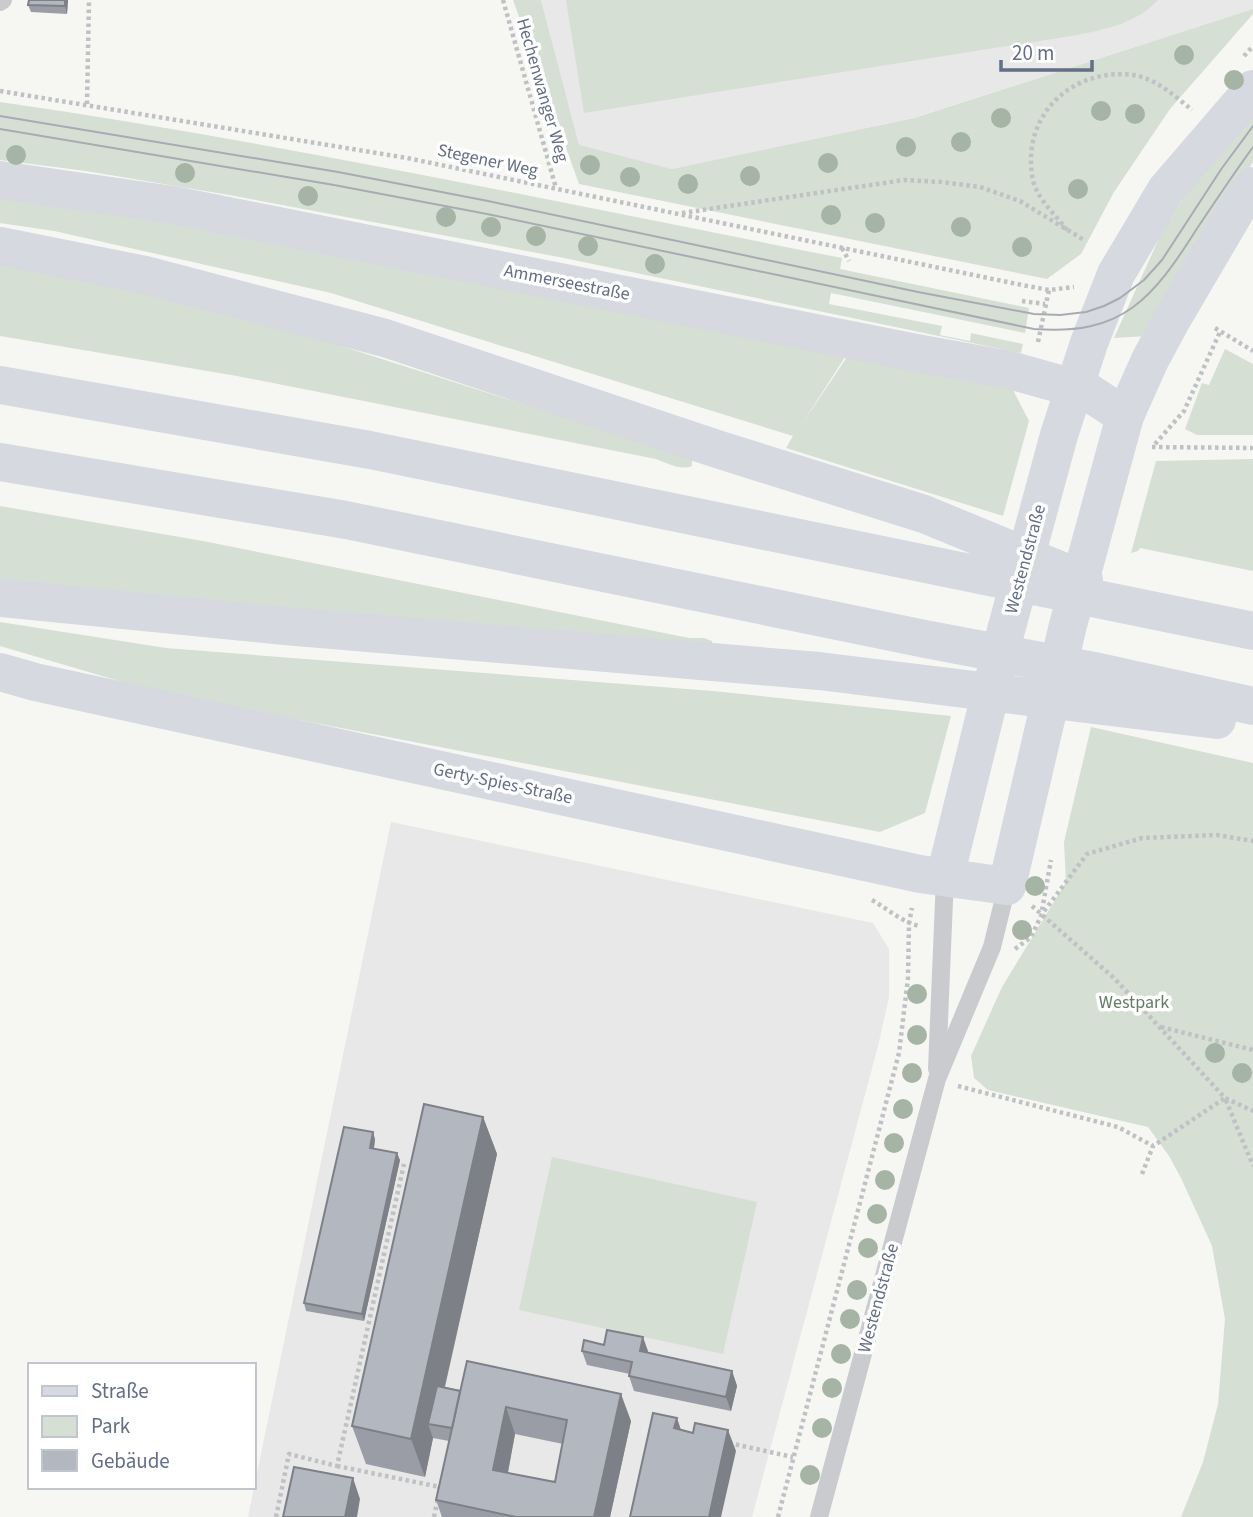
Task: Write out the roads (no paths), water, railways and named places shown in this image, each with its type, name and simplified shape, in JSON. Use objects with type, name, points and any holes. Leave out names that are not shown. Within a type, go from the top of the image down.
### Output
[{"type":"main road","name":"Westendstraße","points":[[944,877],[1005,634],[1059,435],[1116,274],[1166,190],[1253,89]]},
{"type":"main road","name":"Ammerseestraße","points":[[0,180],[173,205],[902,351],[1010,370],[1088,392],[1131,437]]},
{"type":"main road","name":"Westendstraße","points":[[1007,886],[1068,625],[1171,321],[1239,205],[1253,186]]},
{"type":"main road","points":[[0,246],[145,275],[385,338],[717,449],[924,514],[1167,614]]},
{"type":"main road","points":[[0,384],[370,450],[1253,631]]},
{"type":"main road","points":[[0,461],[346,520],[1099,672],[1253,706]]},
{"type":"main road","points":[[0,598],[285,626],[819,671],[1253,725]]},
{"type":"main road","name":"Gerty-Spies-Straße","points":[[0,672],[61,688],[920,874],[1007,886]]},
{"type":"lane","name":"Westendstraße","points":[[937,1079],[944,877]]},
{"type":"lane","name":"Westendstraße","points":[[820,1517],[937,1079],[992,947],[1007,886]]},
{"type":"tram line","points":[[0,116],[338,172],[918,292],[1034,314],[1060,315],[1086,312],[1104,306],[1144,280],[1162,260],[1253,126]]},
{"type":"tram line","points":[[0,129],[334,185],[487,214],[1034,329],[1065,330],[1114,319],[1150,292],[1182,252],[1253,147]]},
{"type":"park label","name":"Westpark","points":[[1134,1002]]}]
